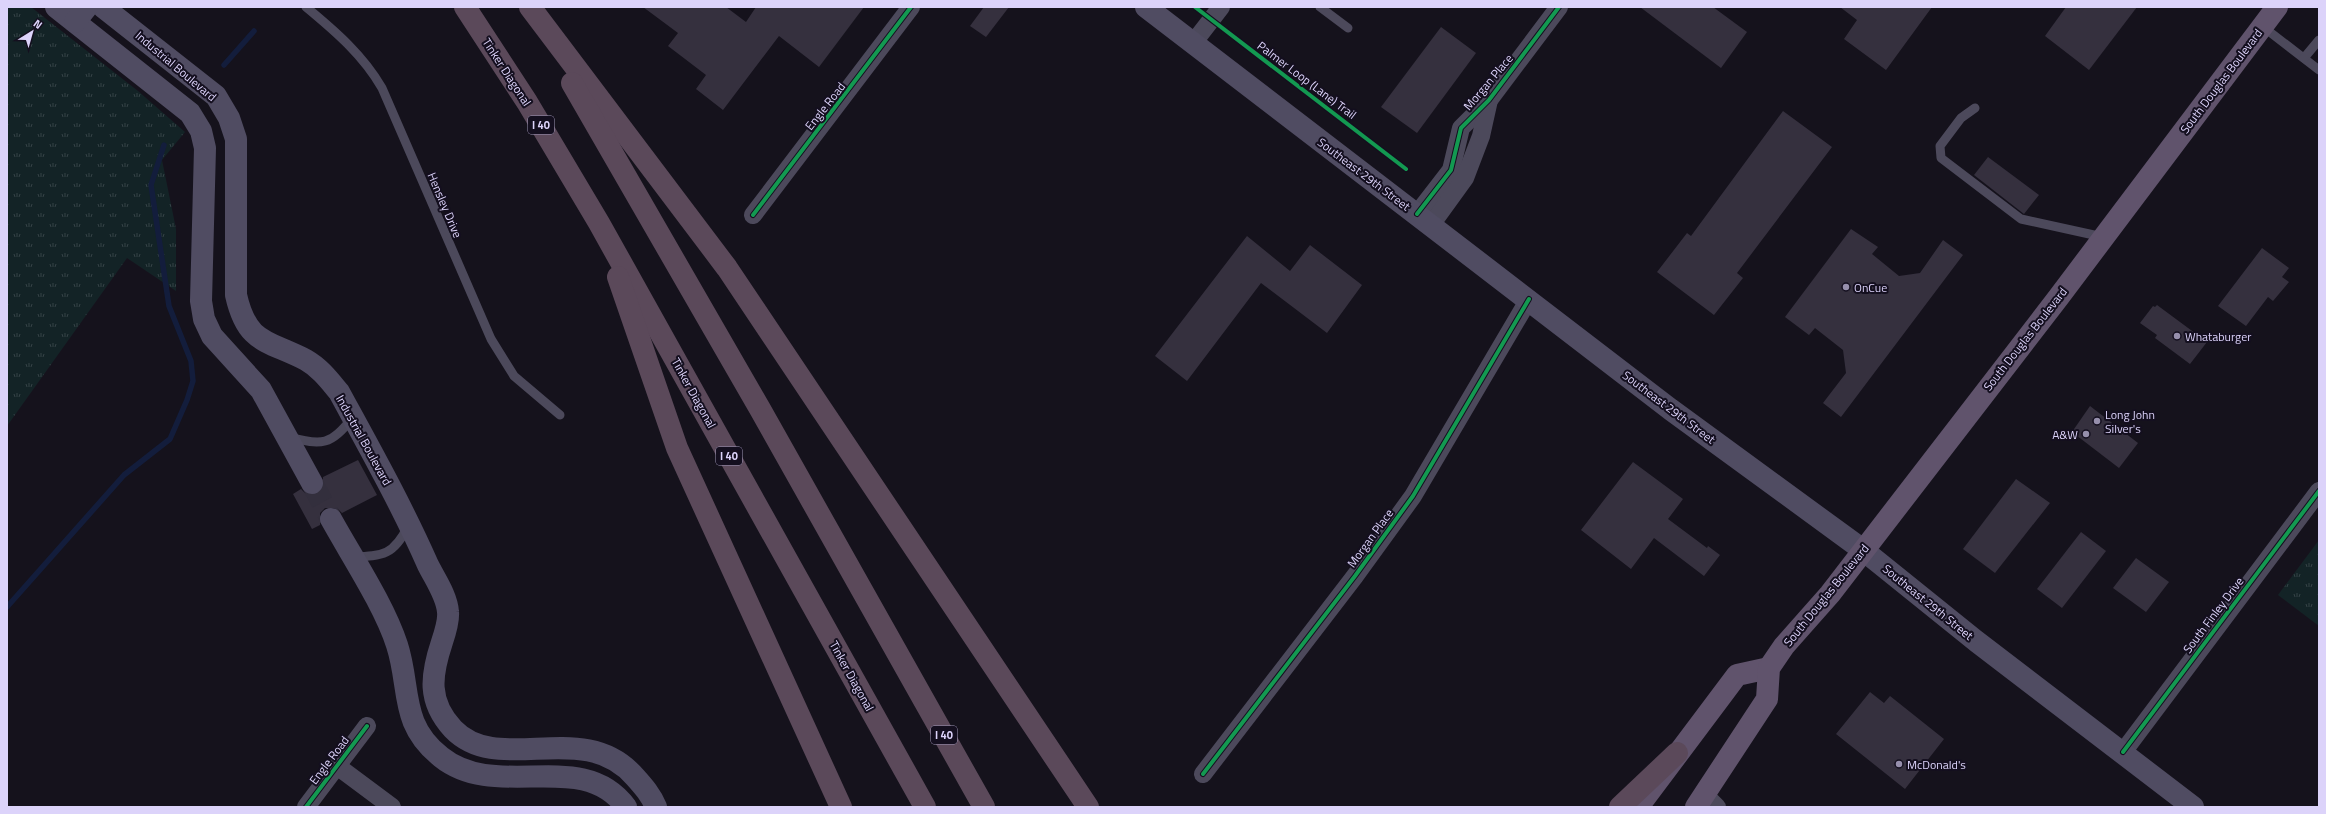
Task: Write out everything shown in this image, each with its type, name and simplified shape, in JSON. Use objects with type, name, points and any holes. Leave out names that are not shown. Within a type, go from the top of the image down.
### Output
[{"type":"highway","name":"Tinker Diagonal","points":[[465,7],[527,102],[599,223],[925,807]]},
{"type":"highway","points":[[530,7],[727,268],[1088,807]]},
{"type":"highway","name":"I 40","points":[[530,7],[760,409],[984,807]]},
{"type":"highway","points":[[599,223],[677,448],[841,807]]},
{"type":"highway","points":[[1620,807],[1677,753]]},
{"type":"main road","points":[[56,7],[81,15],[190,113],[201,131],[205,148],[201,301],[204,319],[212,336],[224,351],[261,390],[312,483]]},
{"type":"main road","name":"Industrial Boulevard","points":[[103,7],[216,96],[229,118],[236,139],[236,295],[240,314],[250,330],[269,345],[306,361],[325,375],[339,392],[409,523],[445,600],[448,612],[432,685],[439,711],[453,729],[469,741],[488,748],[578,748],[606,755],[628,769],[651,795],[656,807]]},
{"type":"main road","name":"Southeast 29th Street","points":[[1146,7],[1194,42],[1424,220],[1529,299],[1680,417],[1863,550],[1976,641],[2123,752],[2190,806]]},
{"type":"main road","name":"South Douglas Boulevard","points":[[1769,668],[1863,550],[2104,237],[2277,7]]},
{"type":"main road","points":[[331,519],[386,620],[397,646],[409,713],[422,739],[441,757],[465,772],[488,777],[577,777],[598,784],[612,792],[626,807]]},
{"type":"main road","points":[[1638,807],[1737,675],[1769,668],[1767,699],[1706,803]]},
{"type":"street","name":"Engle Road","points":[[752,215],[911,7]]},
{"type":"street","points":[[1194,42],[1221,7]]},
{"type":"street","name":"Morgan Place","points":[[1424,220],[1466,178],[1481,136],[1489,100],[1559,7]]},
{"type":"street","name":"Morgan Place","points":[[1203,774],[1355,576],[1413,496],[1529,299]]},
{"type":"street","name":"South Finley Drive","points":[[2123,752],[2319,491]]},
{"type":"street","name":"Engle Road","points":[[306,807],[368,726]]},
{"type":"street","points":[[337,766],[392,807]]},
{"type":"lane","name":"Hensley Drive","points":[[306,7],[360,57],[372,71],[382,88],[491,339],[514,376],[560,415]]},
{"type":"lane","points":[[1320,7],[1348,28]]},
{"type":"lane","points":[[2262,26],[2319,70]]},
{"type":"lane","points":[[2304,58],[2319,40]]},
{"type":"lane","points":[[1974,108],[1961,118],[1940,146],[1941,158],[2020,220],[2104,237]]},
{"type":"lane","points":[[287,436],[309,443],[322,443],[338,436],[353,418]]},
{"type":"lane","points":[[352,557],[384,555],[402,540],[409,523]]},
{"type":"green space","points":[[7,7],[31,7],[138,91],[185,132],[162,160],[176,229],[176,291],[127,258],[7,426]]},
{"type":"green space","points":[[1191,7],[1194,7],[1406,169]]},
{"type":"green space","points":[[2319,540],[2319,626],[2278,595]]},
{"type":"building","points":[[643,7],[726,7],[746,22],[756,7],[864,7],[819,67],[779,36],[723,110],[696,89],[706,75],[668,46],[678,33]]},
{"type":"building","points":[[984,7],[1009,7],[986,37],[970,26]]},
{"type":"building","points":[[1640,7],[1713,7],[1747,32],[1721,68]]},
{"type":"building","points":[[1840,7],[1932,7],[1886,70],[1844,39],[1857,20]]},
{"type":"building","points":[[2066,7],[2137,7],[2089,70],[2045,36]]},
{"type":"building","points":[[1441,27],[1476,53],[1417,133],[1381,107]]},
{"type":"building","points":[[1783,111],[1832,147],[1737,273],[1743,278],[1714,315],[1657,272],[1687,233],[1691,236]]},
{"type":"building","points":[[1988,157],[2039,195],[2024,214],[1974,175]]},
{"type":"building","points":[[1851,229],[1878,247],[1872,254],[1899,276],[1920,273],[1943,240],[1963,255],[1841,417],[1823,403],[1846,373],[1843,350],[1815,328],[1809,335],[1785,317]]},
{"type":"building","points":[[1247,236],[1290,271],[1310,245],[1362,285],[1327,333],[1261,283],[1187,381],[1155,356]]},
{"type":"building","points":[[2262,248],[2289,268],[2282,277],[2289,282],[2273,301],[2268,297],[2246,326],[2218,306]]},
{"type":"building","name":"Whataburger","points":[[2157,305],[2207,342],[2190,364],[2155,338],[2157,335],[2140,323],[2153,306],[2155,307]]},
{"type":"building","points":[[2090,406],[2138,443],[2119,468],[2072,432]]},
{"type":"building","points":[[358,460],[377,495],[342,513],[337,508],[325,508],[320,513],[320,525],[312,529],[293,494],[301,489],[306,494],[318,494],[323,489],[323,477]]},
{"type":"building","points":[[1633,462],[1683,499],[1668,519],[1707,548],[1708,546],[1720,555],[1704,576],[1654,538],[1631,569],[1581,530]]},
{"type":"building","points":[[2016,479],[2050,503],[1995,573],[1963,549]]},
{"type":"building","points":[[2081,532],[2106,551],[2062,608],[2037,589]]},
{"type":"building","points":[[2136,558],[2169,582],[2146,612],[2113,588]]},
{"type":"building","name":"McDonald's","points":[[1870,692],[1884,703],[1890,696],[1944,739],[1905,789],[1836,734]]},
{"type":"waterway","points":[[224,65],[254,31]]},
{"type":"waterway","points":[[7,607],[124,475],[170,439],[187,400],[193,381],[191,361],[169,306],[151,185],[164,145]]},
{"type":"tunnel","points":[[312,483],[331,519]]},
{"type":"cycle path","points":[[753,215],[911,7]]},
{"type":"cycle path","name":"Palmer Loop (Lane) Trail","points":[[1195,7],[1406,169]]},
{"type":"cycle path","points":[[1417,214],[1451,170],[1461,128],[1489,100],[1559,7]]},
{"type":"cycle path","points":[[1203,774],[1355,576],[1413,496],[1529,299]]},
{"type":"cycle path","points":[[2123,752],[2319,491]]},
{"type":"cycle path","points":[[306,807],[367,726]]},
{"type":"place","name":"OnCue","points":[[1846,287]]},
{"type":"place","name":"Whataburger","points":[[2177,336]]},
{"type":"place","name":"Long John Silver's","points":[[2097,421]]},
{"type":"place","name":"A&W","points":[[2086,434]]},
{"type":"place","name":"McDonald's","points":[[1899,764]]}]
